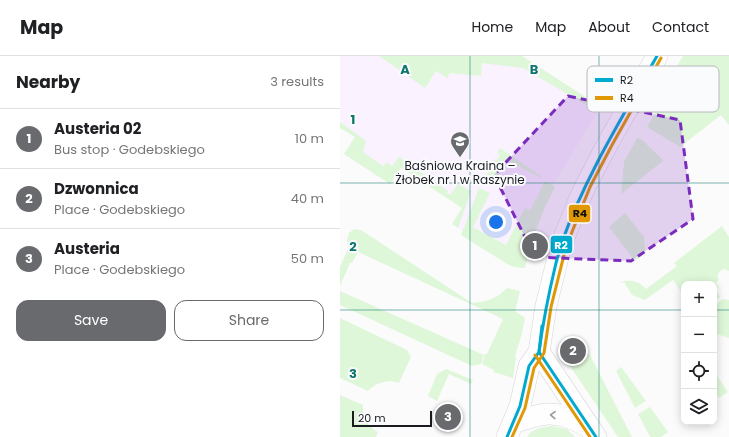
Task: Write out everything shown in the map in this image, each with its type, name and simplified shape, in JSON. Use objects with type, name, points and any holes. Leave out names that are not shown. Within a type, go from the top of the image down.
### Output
[{"type":"street","points":[[651,66],[657,56]]},
{"type":"street","points":[[510,430],[520,406],[529,366],[539,352],[546,306],[561,245],[579,200],[626,112]]},
{"type":"street","points":[[539,352],[593,432]]},
{"type":"street","points":[[510,430],[547,414],[554,414],[571,418],[593,432]]},
{"type":"highlighted area","points":[[568,96],[680,120],[693,219],[631,261],[535,257],[494,175]]},
{"type":"shaded area","name":"Baśniowa Kraina – Żłobek nr 1 w Raszynie","points":[[340,56],[522,56],[587,98],[587,112],[598,112],[507,260],[452,224],[462,208],[438,191],[401,168],[390,184],[344,154],[355,137],[340,128]]},
{"type":"green space","points":[[379,56],[522,56],[587,98],[587,106],[523,68],[482,63],[481,76],[450,73],[447,78],[436,71],[425,88]]},
{"type":"green space","points":[[683,56],[729,56],[729,125],[721,115],[680,147],[647,127],[655,112],[719,112],[719,66],[677,66]]},
{"type":"green space","points":[[340,122],[365,140],[366,142],[363,150],[364,153],[383,166],[387,162],[392,166],[399,157],[448,191],[447,193],[450,195],[458,184],[471,191],[458,228],[452,224],[462,208],[401,168],[390,184],[344,154],[355,137],[340,128]]},
{"type":"green space","points":[[637,138],[641,139],[663,161],[621,194],[624,162]]},
{"type":"green space","points":[[500,148],[541,176],[541,178],[507,160],[496,181],[486,176],[495,159],[497,160],[500,154],[497,153]]},
{"type":"green space","points":[[545,181],[555,187],[544,209],[533,238],[525,268],[514,267],[507,264],[461,235],[479,188],[490,193],[473,227],[506,245],[525,208],[530,211]]},
{"type":"green space","points":[[625,213],[644,237],[644,253],[635,261],[609,227]]},
{"type":"green space","points":[[722,226],[729,237],[729,271],[724,269],[718,273],[719,280],[717,282],[681,281],[681,292],[673,280],[645,300],[632,295],[624,282],[621,282],[635,281],[646,289],[677,266],[674,263]]},
{"type":"green space","points":[[354,229],[361,230],[472,303],[483,302],[491,299],[499,295],[507,288],[520,291],[515,311],[525,318],[515,356],[513,378],[493,372],[494,370],[482,364],[485,354],[487,354],[503,319],[358,252],[352,263],[350,263],[340,286],[340,267],[348,249],[347,240],[349,233]]},
{"type":"green space","points":[[340,291],[484,355],[481,364],[472,366],[340,305]]},
{"type":"green space","points":[[717,292],[720,297],[717,299]]},
{"type":"green space","points":[[723,299],[729,300],[729,338],[717,334],[717,304]]},
{"type":"green space","points":[[340,318],[407,350],[411,357],[399,383],[391,381],[383,382],[375,385],[368,391],[340,378]]},
{"type":"green space","points":[[589,353],[632,437],[618,437],[570,366]]},
{"type":"green space","points":[[621,367],[646,401],[635,408],[616,371]]},
{"type":"green space","points":[[446,369],[473,380],[471,384],[449,374],[437,401],[428,396],[437,374]]},
{"type":"green space","points":[[717,376],[728,392],[719,398],[717,395]]},
{"type":"green space","points":[[340,395],[363,405],[366,421],[378,432],[376,437],[340,437]]},
{"type":"green space","points":[[650,407],[668,432],[661,437],[650,437],[638,414]]},
{"type":"green space","points":[[551,426],[567,429],[575,437],[527,437],[534,430]]},
{"type":"transit line","name":"R2","points":[[651,66],[657,56]]},
{"type":"transit line","name":"R4","points":[[656,66],[661,58]]},
{"type":"transit line","name":"R2","points":[[596,437],[539,352],[549,296],[562,242],[571,218],[593,170],[625,112]]},
{"type":"transit line","name":"R4","points":[[512,437],[525,408],[534,368],[544,353],[551,307],[566,247],[590,187],[631,112]]},
{"type":"transit line","name":"R2","points":[[507,437],[520,406],[529,366],[539,352],[542,326]]},
{"type":"transit line","name":"R4","points":[[535,355],[590,437]]},
{"type":"place","name":"Baśniowa Kraina – Żłobek nr 1 w Raszynie","points":[[460,158]]},
{"type":"place","name":"Austeria 02","points":[[535,246]]},
{"type":"place","name":"Dzwonnica","points":[[573,351]]},
{"type":"place","name":"Austeria","points":[[448,417]]}]
